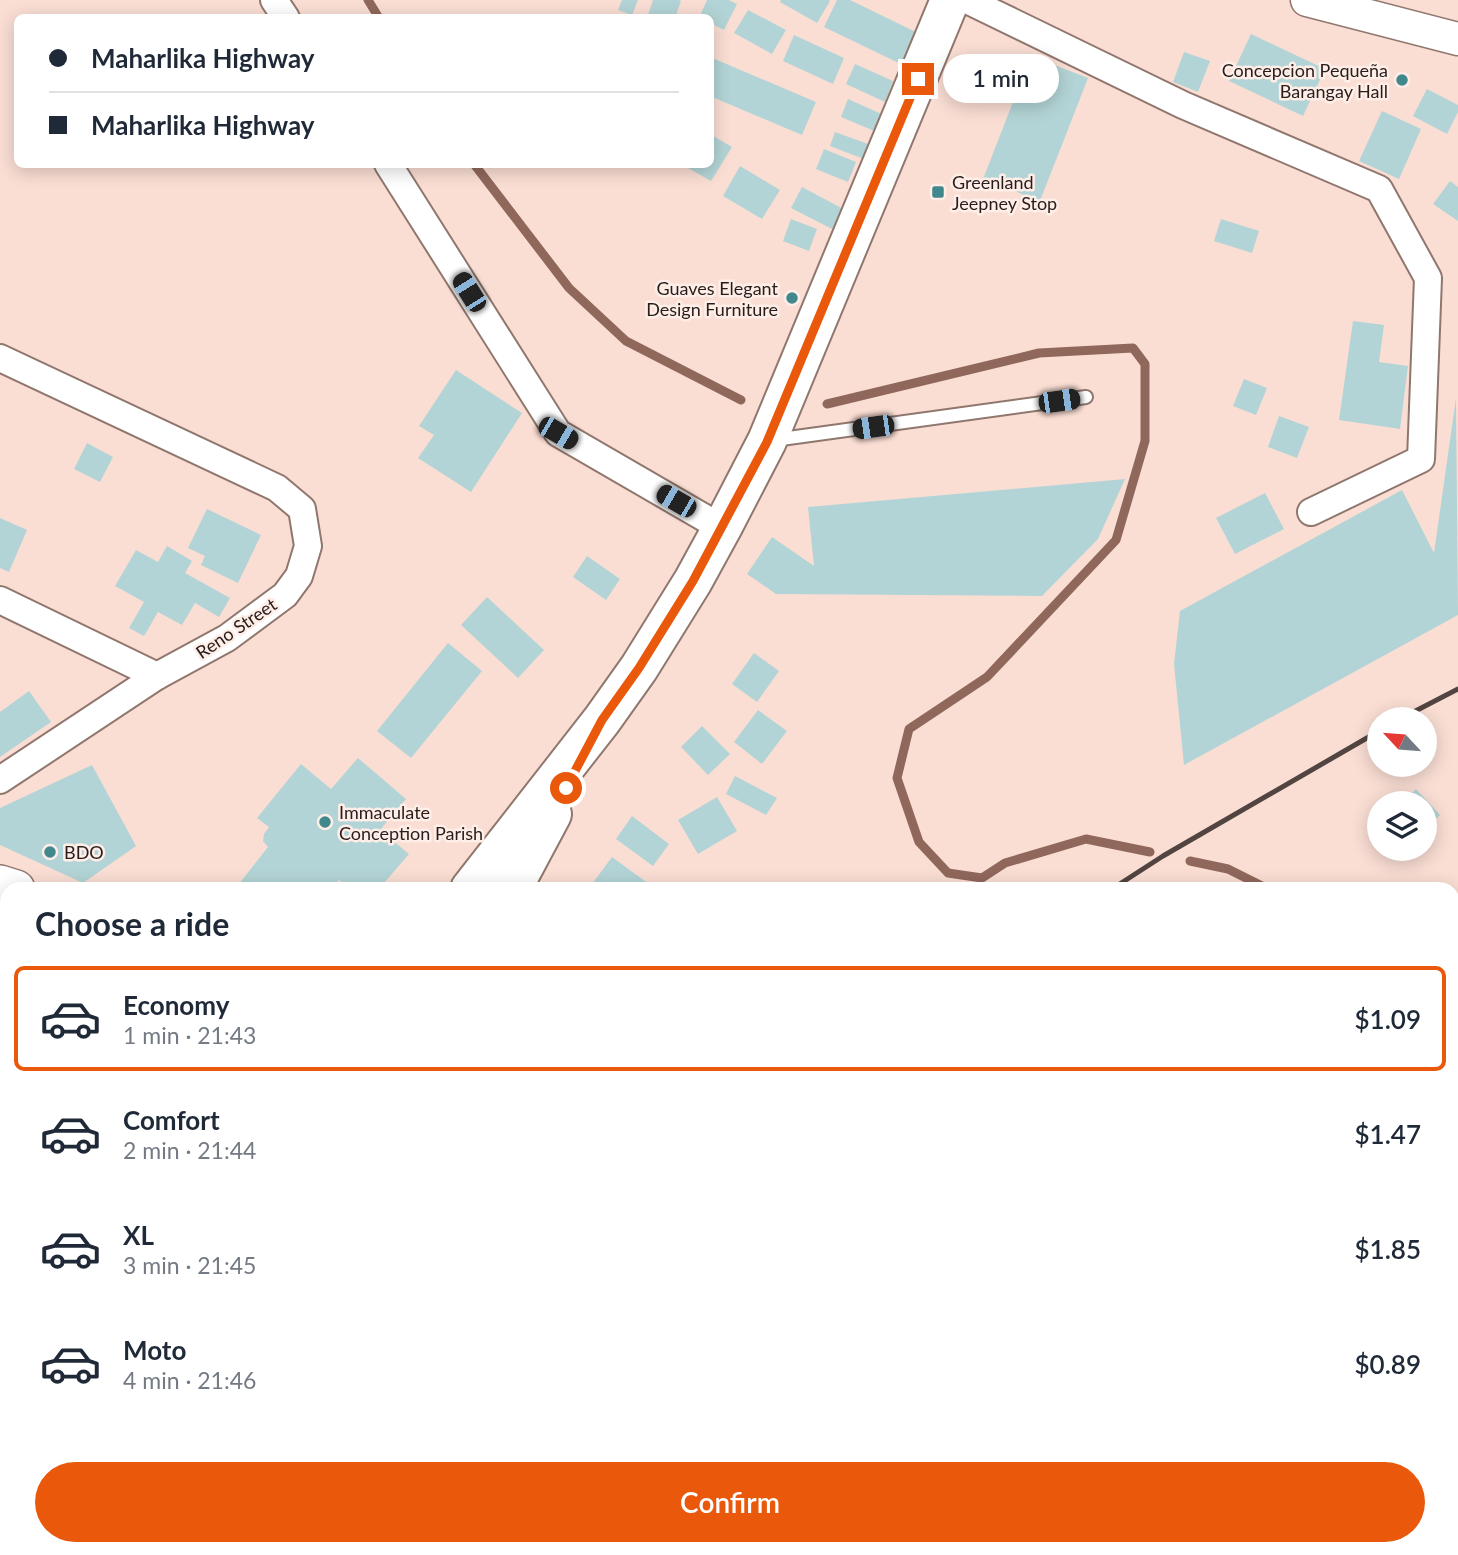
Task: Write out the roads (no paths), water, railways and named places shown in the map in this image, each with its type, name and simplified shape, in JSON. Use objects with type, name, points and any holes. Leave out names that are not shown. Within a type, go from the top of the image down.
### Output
[{"type":"main road","points":[[475,882],[602,720],[673,614],[722,528],[767,442],[950,0]]},
{"type":"main road","points":[[516,882],[602,720]]},
{"type":"street","points":[[967,0],[1183,105],[1379,189],[1428,278],[1421,458],[1311,512]]},
{"type":"street","points":[[1307,0],[1458,39]]},
{"type":"street","points":[[391,168],[558,433],[722,528]]},
{"type":"street","name":"Reno Street","points":[[0,358],[278,488],[302,509],[308,546],[299,576],[285,595],[227,638],[157,676],[0,780]]},
{"type":"street","points":[[0,600],[157,676]]},
{"type":"lane","points":[[767,442],[1086,397]]},
{"type":"waterway","points":[[368,0],[377,14]]},
{"type":"waterway","points":[[477,168],[569,288],[626,341],[741,400]]},
{"type":"waterway","points":[[827,404],[1039,353],[1133,348],[1145,364],[1145,441],[1116,540],[987,677],[909,729],[897,778],[919,842],[948,873],[982,878],[1005,863],[1086,839],[1150,852]]},
{"type":"waterway","points":[[1190,861],[1228,869],[1254,882]]},
{"type":"railway","points":[[1423,707],[1458,689]]},
{"type":"railway","points":[[1123,882],[1367,738]]},
{"type":"place","name":"Concepcion Pequeña Barangay Hall","points":[[1402,80]]},
{"type":"place","name":"Greenland Jeepney Stop","points":[[938,192]]},
{"type":"place","name":"Guaves Elegant Design Furniture","points":[[792,298]]},
{"type":"place","name":"Immaculate Conception Parish","points":[[325,822]]},
{"type":"place","name":"BDO","points":[[50,852]]}]
